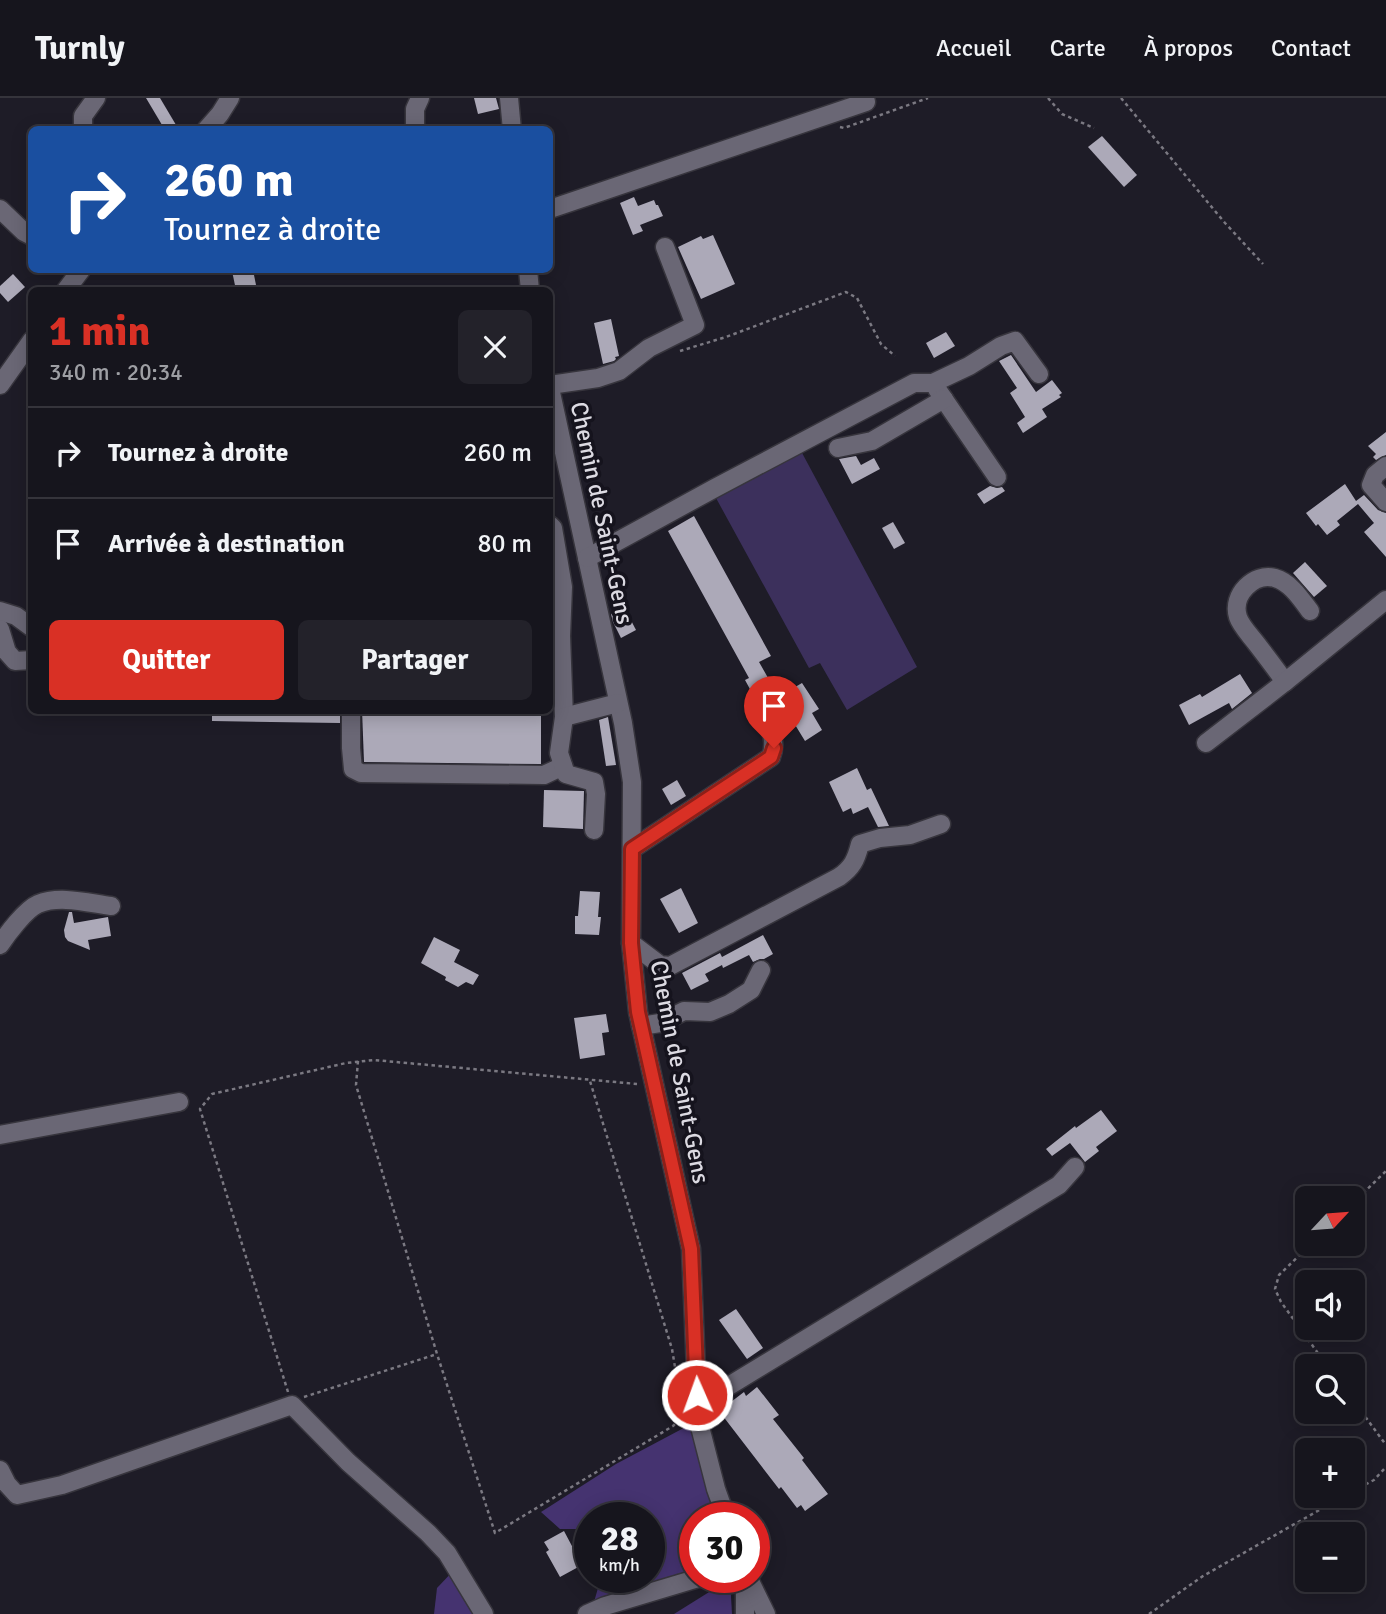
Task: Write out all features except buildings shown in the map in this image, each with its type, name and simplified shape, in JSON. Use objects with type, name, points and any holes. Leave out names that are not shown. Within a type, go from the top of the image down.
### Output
[{"type":"street","points":[[83,126],[83,116],[96,98]]},
{"type":"street","points":[[210,126],[230,98]]},
{"type":"street","points":[[415,126],[415,109],[420,98]]},
{"type":"street","points":[[509,98],[512,126]]},
{"type":"street","points":[[553,208],[866,102],[865,98]]},
{"type":"street","points":[[0,209],[28,234]]},
{"type":"street","points":[[553,386],[598,379],[619,370],[649,348],[695,325],[665,247]]},
{"type":"street","points":[[587,558],[914,383],[933,383],[969,366],[1001,346],[1015,341],[1039,374]]},
{"type":"street","points":[[0,385],[28,346]]},
{"type":"street","points":[[933,383],[997,477]]},
{"type":"street","points":[[838,448],[872,441],[944,399]]},
{"type":"street","name":"Chemin de Saint-Gens","points":[[553,400],[618,703],[632,782],[631,943],[641,1026],[691,1249],[698,1419],[721,1502]]},
{"type":"street","points":[[1386,466],[1375,475],[1371,485],[1386,502]]},
{"type":"street","points":[[553,528],[563,587],[561,636],[564,717],[559,753],[566,774],[594,782],[594,830]]},
{"type":"street","points":[[1285,682],[1238,617],[1240,596],[1247,586],[1261,577],[1277,578],[1294,590],[1310,611]]},
{"type":"street","points":[[1206,743],[1386,600]]},
{"type":"street","points":[[0,611],[16,616],[28,626]]},
{"type":"street","points":[[0,629],[7,652],[15,661],[28,660]]},
{"type":"street","points":[[564,717],[618,703]]},
{"type":"street","points":[[351,714],[353,769],[361,774],[544,775],[564,766]]},
{"type":"street","points":[[632,849],[771,757],[773,737],[767,720]]},
{"type":"street","points":[[631,943],[660,965],[670,966],[839,877],[850,869],[856,860],[860,844],[880,838],[910,835],[941,824]]},
{"type":"street","points":[[0,945],[11,929],[36,904],[62,900],[111,906]]},
{"type":"street","points":[[641,1026],[660,1023],[684,1011],[710,1012],[729,1004],[751,990],[761,970]]},
{"type":"street","points":[[0,1135],[179,1102]]},
{"type":"street","points":[[698,1419],[714,1395],[1059,1185],[1075,1167]]},
{"type":"street","points":[[0,1469],[7,1484],[17,1495],[62,1485],[292,1405],[348,1462],[447,1553],[484,1614]]},
{"type":"street","points":[[587,1614],[679,1584]]},
{"type":"street","points":[[745,1614],[746,1593]]},
{"type":"street","points":[[755,1593],[766,1614]]},
{"type":"path","points":[[1048,98],[1062,114],[1094,128]]},
{"type":"path","points":[[1121,98],[1225,223],[1263,264]]},
{"type":"path","points":[[680,351],[726,337],[846,292],[857,298],[881,344],[895,356]]},
{"type":"path","points":[[437,1354],[298,1399],[292,1405],[200,1109],[212,1094],[358,1061],[374,1060],[636,1085],[652,1075]]},
{"type":"path","points":[[358,1061],[356,1085],[437,1354],[495,1533],[679,1420],[672,1349],[590,1081]]},
{"type":"path","points":[[1365,1191],[1386,1171]]},
{"type":"path","points":[[1299,1256],[1279,1275],[1275,1289],[1281,1302],[1319,1354]]},
{"type":"path","points":[[1365,1416],[1386,1445]]},
{"type":"path","points":[[1365,1485],[1386,1467]]},
{"type":"path","points":[[1149,1614],[1203,1576],[1323,1508]]},
{"type":"shaded area","points":[[801,451],[917,667],[847,710],[820,663],[809,668],[716,498]]},
{"type":"shaded area","points":[[695,1422],[718,1502],[679,1502],[679,1577],[665,1581],[665,1502],[574,1502],[574,1529],[560,1529],[541,1512],[616,1464]]},
{"type":"shaded area","points":[[456,1568],[481,1614],[434,1614],[437,1588]]},
{"type":"shaded area","points":[[597,1593],[624,1593],[594,1602]]},
{"type":"shaded area","points":[[708,1593],[731,1593],[732,1614],[674,1614]]},
{"type":"route","points":[[697,1395],[691,1249],[638,1012],[631,943],[632,849],[771,757],[774,748]]}]
